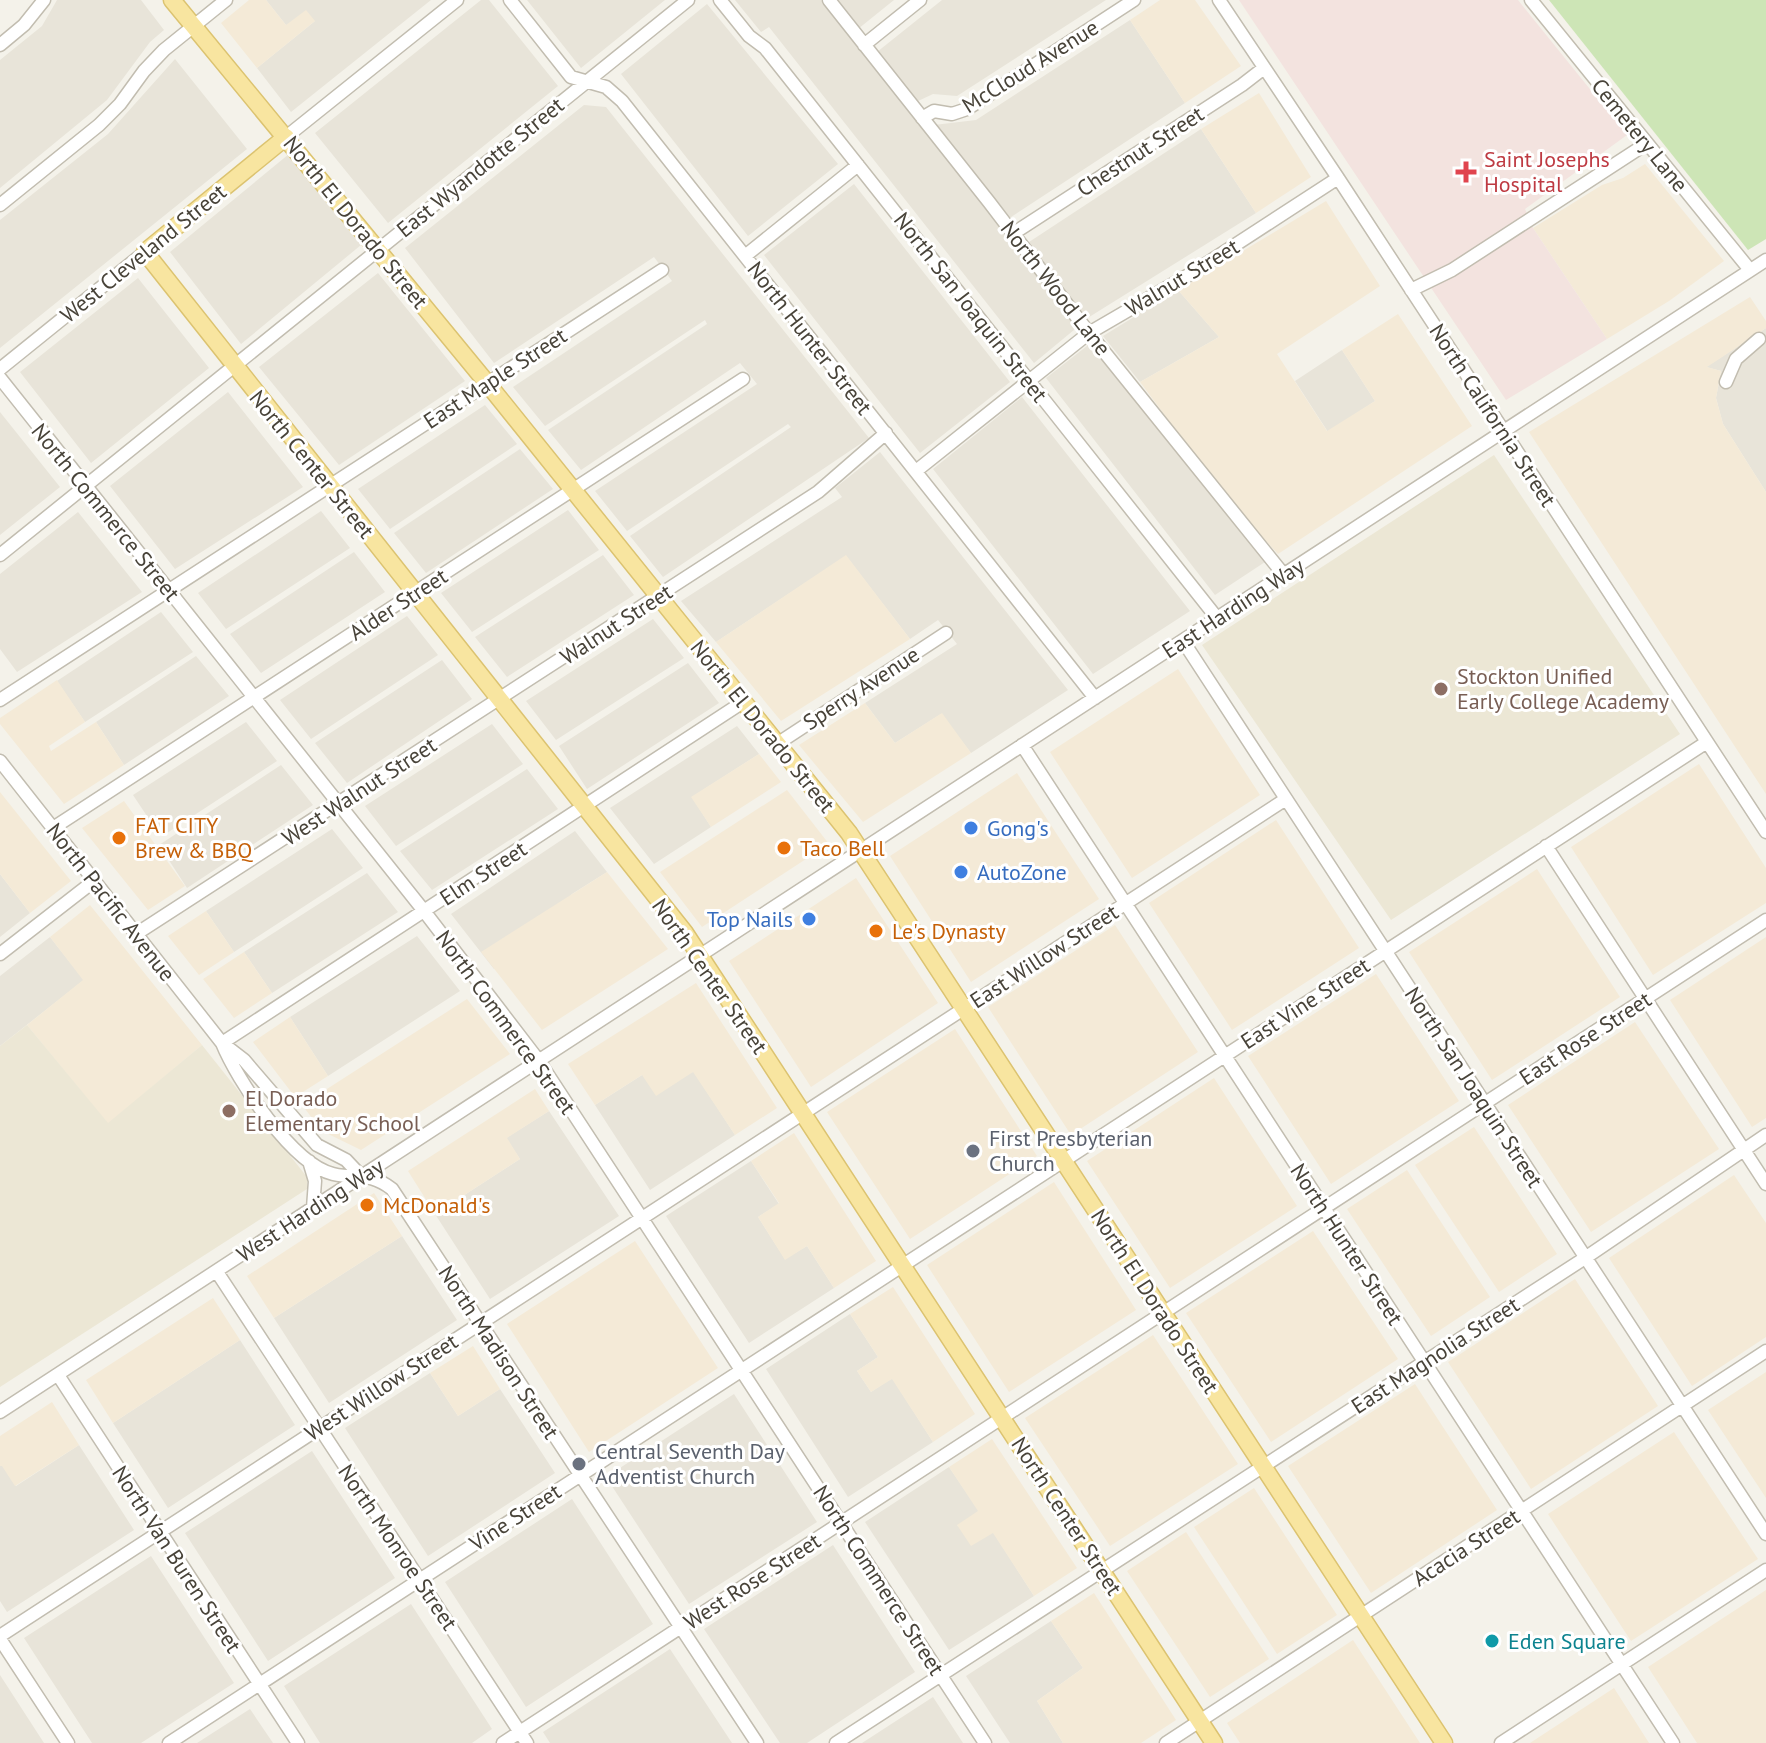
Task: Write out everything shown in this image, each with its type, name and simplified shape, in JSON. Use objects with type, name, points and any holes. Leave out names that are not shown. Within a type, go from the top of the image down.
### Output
[{"type":"main road","name":"North El Dorado Street","points":[[172,0],[487,383],[861,851],[1444,1743]]},
{"type":"main road","name":"West Cleveland Street","points":[[145,252],[286,137]]},
{"type":"main road","name":"North Center Street","points":[[145,252],[700,955],[1214,1743]]},
{"type":"street","points":[[0,45],[24,25],[44,0]]},
{"type":"street","points":[[0,205],[76,144],[120,104],[164,50],[226,0]]},
{"type":"street","points":[[286,137],[457,0]]},
{"type":"street","name":"North Hunter Street","points":[[510,0],[571,77],[609,89],[622,101],[1095,698]]},
{"type":"street","name":"East Wyandotte Street","points":[[0,555],[688,0]]},
{"type":"street","name":"North San Joaquin Street","points":[[720,0],[749,36],[765,48],[1217,618]]},
{"type":"street","name":"North Wood Lane","points":[[829,0],[1014,233],[1089,333],[1284,575]]},
{"type":"street","points":[[864,45],[920,0]]},
{"type":"street","name":"McCloud Avenue","points":[[922,118],[934,111],[952,114],[967,109],[1134,0]]},
{"type":"street","name":"North California Street","points":[[1219,0],[1766,832]]},
{"type":"street","name":"Cemetery Lane","points":[[1531,0],[1750,270]]},
{"type":"street","name":"Chestnut Street","points":[[1014,233],[1264,68]]},
{"type":"street","points":[[1411,290],[1452,270],[1646,144]]},
{"type":"street","points":[[745,256],[858,165]]},
{"type":"street","name":"Walnut Street","points":[[916,471],[1089,333],[1192,273],[1338,178]]},
{"type":"street","name":"West Cleveland Street","points":[[0,369],[145,252]]},
{"type":"street","name":"East Harding Way","points":[[700,955],[1766,260]]},
{"type":"street","name":"East Maple Street","points":[[0,700],[662,270]]},
{"type":"street","points":[[1726,382],[1736,359],[1759,339]]},
{"type":"street","name":"North Commerce Street","points":[[0,378],[424,911],[539,1061],[985,1743]]},
{"type":"street","name":"Alder Street","points":[[53,828],[743,379]]},
{"type":"street","name":"Walnut Street","points":[[500,700],[818,492],[886,433]]},
{"type":"street","name":"Sperry Avenue","points":[[777,744],[946,633]]},
{"type":"street","name":"North San Joaquin Street","points":[[1183,641],[1766,1534]]},
{"type":"street","name":"West Walnut Street","points":[[136,934],[500,700]]},
{"type":"street","name":"Elm Street","points":[[222,1043],[743,702]]},
{"type":"street","name":"East Vine Street","points":[[902,1266],[1707,742]]},
{"type":"street","name":"North Hunter Street","points":[[1022,745],[1673,1743]]},
{"type":"street","name":"North Pacific Avenue","points":[[0,761],[222,1043],[244,1060],[317,1145],[346,1160],[361,1176]]},
{"type":"street","name":"East Willow Street","points":[[803,1113],[1286,799]]},
{"type":"street","points":[[1546,846],[1766,1184]]},
{"type":"street","points":[[0,954],[94,881]]},
{"type":"street","name":"East Rose Street","points":[[1002,1418],[1766,920]]},
{"type":"street","name":"West Harding Way","points":[[0,1412],[700,955]]},
{"type":"street","name":"North Pacific Avenue","points":[[222,1043],[232,1068],[274,1126],[300,1155],[331,1174],[361,1176]]},
{"type":"street","name":"West Willow Street","points":[[0,1638],[803,1113]]},
{"type":"street","name":"East Magnolia Street","points":[[836,1743],[1585,1258],[1766,1135]]},
{"type":"street","points":[[309,1161],[315,1181],[313,1208]]},
{"type":"street","name":"North Madison Street","points":[[361,1176],[378,1179],[392,1189],[757,1743]]},
{"type":"street","name":"Vine Street","points":[[169,1743],[902,1266]]},
{"type":"street","name":"North Monroe Street","points":[[217,1272],[523,1738]]},
{"type":"street","name":"Acacia Street","points":[[1166,1743],[1766,1351]]},
{"type":"street","name":"North Van Buren Street","points":[[58,1375],[298,1743]]},
{"type":"street","name":"West Rose Street","points":[[503,1743],[523,1738],[681,1627],[1002,1418]]},
{"type":"street","points":[[1501,1743],[1766,1570]]},
{"type":"street","points":[[0,1638],[68,1743]]},
{"type":"shaded area","points":[[57,0],[141,0],[164,30],[150,42],[107,100],[0,188],[0,60],[42,26]]},
{"type":"shaded area","points":[[249,0],[266,0],[286,25],[306,10],[315,21],[257,68],[221,23]]},
{"type":"shaded area","points":[[266,0],[431,0],[291,112],[257,68],[315,21],[286,25]]},
{"type":"shaded area","points":[[481,0],[489,0],[558,86],[388,223],[315,133]]},
{"type":"shaded area","points":[[527,0],[665,0],[581,68]]},
{"type":"shaded area","points":[[735,0],[821,0],[1080,325],[1034,363],[769,27],[761,32]]},
{"type":"shaded area","points":[[835,0],[894,0],[858,29]]},
{"type":"shaded area","points":[[942,0],[1106,0],[957,96],[933,94],[916,102],[877,52]]},
{"type":"shaded area","points":[[1160,0],[1195,0],[1241,66],[1185,103],[1130,20]]},
{"type":"shaded area","name":"Saint Josephs Hospital","points":[[1239,0],[1518,0],[1627,135],[1525,209],[1533,228],[1607,339],[1506,400]]},
{"type":"shaded area","points":[[707,4],[838,164],[748,236],[621,74]]},
{"type":"shaded area","points":[[1130,20],[1185,103],[1008,219],[934,125],[976,120]]},
{"type":"shaded area","points":[[175,59],[247,149],[0,348],[0,220],[108,134]]},
{"type":"shaded area","points":[[1259,93],[1311,177],[1256,213],[1201,129]]},
{"type":"shaded area","points":[[584,105],[606,107],[869,438],[663,577],[630,536],[791,427],[788,424],[627,531],[595,491],[757,384],[740,363],[581,470],[548,430],[707,324],[705,320],[545,426],[513,387],[672,281],[654,257],[494,363],[405,248]]},
{"type":"shaded area","points":[[1201,129],[1256,213],[1086,319],[1026,244]]},
{"type":"shaded area","points":[[289,154],[361,245],[241,344],[170,252]]},
{"type":"shaded area","points":[[1645,164],[1724,261],[1669,301],[1607,339],[1533,228],[1602,185],[1623,178]]},
{"type":"shaded area","points":[[854,184],[1010,382],[920,453],[764,255]]},
{"type":"shaded area","points":[[1326,201],[1380,286],[1277,354],[1327,431],[1375,401],[1342,350],[1398,314],[1472,426],[1278,554],[1231,504],[1140,382],[1219,337],[1178,290]]},
{"type":"shaded area","points":[[378,273],[465,381],[339,465],[259,367]]},
{"type":"shaded area","points":[[138,278],[209,368],[91,463],[20,372]]},
{"type":"shaded area","points":[[1178,290],[1219,337],[1140,382],[1103,336]]},
{"type":"shaded area","points":[[1750,297],[1766,321],[1766,328],[1707,367],[1721,371],[1716,398],[1723,424],[1766,492],[1766,794],[1529,432]]},
{"type":"shaded area","points":[[1766,328],[1766,492],[1723,424],[1716,398],[1721,371],[1706,367]]},
{"type":"shaded area","points":[[1092,342],[1265,562],[1215,595],[1046,378]]},
{"type":"shaded area","points":[[1342,350],[1375,401],[1328,432],[1295,381]]},
{"type":"shaded area","points":[[228,392],[303,487],[175,569],[110,486]]},
{"type":"shaded area","points":[[1022,397],[1190,611],[1093,674],[933,469]]},
{"type":"shaded area","points":[[485,405],[517,444],[390,529],[358,489]]},
{"type":"shaded area","points":[[0,412],[60,487],[0,535]]},
{"type":"shaded area","points":[[520,449],[553,489],[426,573],[394,533]]},
{"type":"shaded area","points":[[880,452],[1068,690],[971,753],[941,714],[895,743],[865,703],[957,644],[938,620],[910,639],[846,556],[716,642],[681,601],[842,497],[835,488]]},
{"type":"shaded area","name":"Stockton Unified Early College Academy","points":[[1494,455],[1680,734],[1391,920],[1202,645]]},
{"type":"shaded area","points":[[568,510],[599,550],[472,632],[441,593]]},
{"type":"shaded area","points":[[321,511],[350,548],[226,629],[198,593]]},
{"type":"shaded area","points":[[78,512],[142,592],[17,672],[0,649],[0,574]]},
{"type":"shaded area","points":[[354,552],[385,592],[261,673],[230,634]]},
{"type":"shaded area","points":[[603,555],[634,595],[507,677],[475,637]]},
{"type":"shaded area","points":[[846,555],[910,639],[781,721],[716,642]]},
{"type":"shaded area","points":[[161,612],[193,652],[85,722],[57,681]]},
{"type":"shaded area","points":[[407,616],[438,655],[311,739],[280,700]]},
{"type":"shaded area","points":[[653,619],[684,658],[556,740],[526,701]]},
{"type":"shaded area","points":[[196,656],[229,696],[124,765],[96,722]]},
{"type":"shaded area","points":[[442,660],[472,699],[347,783],[315,743]]},
{"type":"shaded area","points":[[688,663],[719,703],[587,789],[559,746]]},
{"type":"shaded area","points":[[1178,669],[1260,795],[1132,878],[1050,752]]},
{"type":"shaded area","points":[[57,680],[85,722],[49,746],[51,751],[96,722],[124,765],[64,804],[0,724],[0,718]]},
{"type":"shaded area","points":[[865,703],[895,743],[942,713],[971,753],[863,822],[799,745]]},
{"type":"shaded area","points":[[246,722],[277,761],[167,833],[157,831],[133,795]]},
{"type":"shaded area","points":[[492,724],[523,764],[396,846],[365,806]]},
{"type":"shaded area","points":[[737,726],[759,754],[692,797],[711,827],[654,864],[610,808]]},
{"type":"shaded area","points":[[759,754],[781,782],[711,827],[691,797]]},
{"type":"shaded area","points":[[1699,764],[1766,868],[1766,903],[1653,975],[1571,847]]},
{"type":"shaded area","points":[[281,765],[313,805],[187,888],[159,845]]},
{"type":"shaded area","points":[[527,769],[558,809],[432,890],[400,851]]},
{"type":"shaded area","points":[[1017,773],[1099,899],[971,982],[890,856]]},
{"type":"shaded area","points":[[787,790],[829,844],[702,927],[660,872]]},
{"type":"shaded area","points":[[0,792],[71,881],[30,913],[0,874]]},
{"type":"shaded area","points":[[124,801],[185,886],[148,910],[82,828]]},
{"type":"shaded area","points":[[1276,820],[1359,948],[1232,1030],[1149,903]]},
{"type":"shaded area","points":[[332,829],[363,868],[234,952],[206,911]]},
{"type":"shaded area","points":[[575,831],[607,872],[572,894],[534,943],[494,969],[451,914]]},
{"type":"shaded area","points":[[1537,869],[1620,997],[1492,1080],[1409,952]]},
{"type":"shaded area","points":[[607,872],[668,949],[542,1030],[481,952]]},
{"type":"shaded area","points":[[367,873],[398,912],[272,993],[244,952]]},
{"type":"shaded area","points":[[0,874],[30,913],[0,937]]},
{"type":"shaded area","points":[[856,878],[938,1003],[811,1087],[729,961]]},
{"type":"shaded area","points":[[90,905],[202,1045],[108,1124],[27,1025],[83,980],[50,937]]},
{"type":"shaded area","points":[[206,911],[234,952],[199,975],[168,936]]},
{"type":"shaded area","points":[[1115,925],[1198,1052],[1071,1135],[988,1007]]},
{"type":"shaded area","points":[[417,936],[460,991],[328,1076],[290,1017]]},
{"type":"shaded area","points":[[50,937],[84,980],[0,1046],[0,976]]},
{"type":"shaded area","points":[[1766,937],[1766,1118],[1752,1127],[1670,1000]]},
{"type":"shaded area","points":[[244,952],[272,993],[234,1018],[203,979]]},
{"type":"shaded area","points":[[1376,974],[1459,1101],[1331,1184],[1248,1056]]},
{"type":"shaded area","points":[[696,983],[777,1108],[735,1135],[693,1072],[656,1096],[642,1075],[595,1105],[568,1064]]},
{"type":"shaded area","points":[[467,999],[510,1054],[361,1150],[322,1131],[302,1105]]},
{"type":"shaded area","points":[[290,1017],[328,1076],[295,1097],[253,1042]]},
{"type":"shaded area","points":[[1635,1022],[1719,1149],[1591,1232],[1508,1105]]},
{"type":"shaded area","points":[[27,1025],[108,1123],[202,1045],[307,1177],[307,1189],[0,1387],[0,1046]]},
{"type":"shaded area","points":[[955,1029],[1037,1156],[910,1239],[827,1112]]},
{"type":"shaded area","points":[[694,1072],[735,1135],[650,1190],[595,1105],[642,1075]]},
{"type":"shaded area","points":[[1214,1078],[1297,1206],[1170,1288],[1087,1161]]},
{"type":"shaded area","points":[[535,1089],[549,1111],[507,1138],[520,1159],[435,1214],[408,1171]]},
{"type":"shaded area","points":[[549,1111],[619,1216],[490,1299],[435,1214],[520,1159],[506,1138]]},
{"type":"shaded area","points":[[1474,1127],[1557,1254],[1499,1292],[1415,1165]]},
{"type":"shaded area","points":[[794,1133],[876,1261],[834,1288],[807,1246],[785,1260],[758,1217],[779,1203],[751,1161]]},
{"type":"shaded area","points":[[751,1161],[779,1204],[758,1217],[785,1259],[807,1246],[834,1288],[749,1343],[666,1216]]},
{"type":"shaded area","points":[[1407,1170],[1490,1297],[1431,1336],[1347,1209]]},
{"type":"shaded area","points":[[1734,1175],[1766,1223],[1766,1337],[1692,1386],[1609,1258]]},
{"type":"shaded area","points":[[1054,1182],[1136,1310],[1009,1392],[927,1265]]},
{"type":"shaded area","points":[[374,1193],[402,1236],[274,1318],[247,1276]]},
{"type":"shaded area","points":[[1313,1231],[1398,1359],[1271,1442],[1186,1313]]},
{"type":"shaded area","points":[[402,1236],[457,1320],[329,1403],[274,1318]]},
{"type":"shaded area","points":[[635,1241],[718,1368],[589,1452],[507,1324]]},
{"type":"shaded area","points":[[1575,1279],[1658,1406],[1531,1489],[1448,1362]]},
{"type":"shaded area","points":[[893,1287],[975,1414],[933,1442],[892,1379],[871,1392],[857,1371],[878,1357],[850,1314]]},
{"type":"shaded area","points":[[213,1298],[240,1340],[113,1423],[86,1380]]},
{"type":"shaded area","points":[[850,1314],[878,1357],[857,1371],[871,1392],[892,1378],[933,1442],[848,1497],[766,1369]]},
{"type":"shaded area","points":[[1153,1335],[1238,1464],[1110,1546],[1025,1418]]},
{"type":"shaded area","points":[[240,1340],[295,1425],[168,1508],[113,1423]]},
{"type":"shaded area","points":[[473,1346],[500,1389],[458,1416],[430,1373]]},
{"type":"shaded area","points":[[1766,1372],[1766,1498],[1708,1410]]},
{"type":"shaded area","points":[[430,1373],[458,1416],[500,1389],[555,1473],[428,1556],[345,1428]]},
{"type":"shaded area","points":[[1415,1384],[1497,1510],[1371,1593],[1288,1466]]},
{"type":"shaded area","points":[[734,1394],[817,1522],[689,1604],[606,1477]]},
{"type":"shaded area","points":[[52,1402],[79,1445],[15,1486],[0,1466],[0,1436]]},
{"type":"shaded area","points":[[1674,1432],[1758,1559],[1631,1641],[1548,1514]]},
{"type":"shaded area","points":[[992,1439],[1077,1568],[1034,1596],[993,1533],[971,1546],[957,1525],[978,1511],[949,1467]]},
{"type":"shaded area","points":[[79,1445],[134,1530],[7,1612],[0,1601],[0,1466],[16,1486]]},
{"type":"shaded area","points":[[312,1451],[395,1578],[268,1661],[185,1533]]},
{"type":"shaded area","points":[[949,1467],[979,1511],[957,1526],[993,1532],[1034,1596],[949,1650],[865,1522]]},
{"type":"shaded area","points":[[1254,1488],[1337,1615],[1277,1654],[1194,1527]]},
{"type":"shaded area","points":[[572,1499],[653,1624],[526,1707],[445,1582]]},
{"type":"shaded area","points":[[1186,1532],[1269,1659],[1210,1697],[1127,1571]]},
{"type":"shaded area","points":[[833,1545],[915,1672],[807,1743],[780,1743],[704,1629]]},
{"type":"shaded area","points":[[151,1556],[234,1683],[141,1743],[92,1743],[24,1638]]},
{"type":"shaded area","points":[[1766,1590],[1766,1743],[1697,1743],[1648,1667]]},
{"type":"shaded area","points":[[1094,1593],[1176,1720],[1141,1743],[1063,1743],[1037,1701],[1083,1668],[1051,1621]]},
{"type":"shaded area","points":[[411,1604],[492,1729],[472,1743],[320,1743],[284,1686]]},
{"type":"shaded area","points":[[1051,1621],[1083,1668],[1037,1701],[1063,1743],[1010,1743],[966,1676]]},
{"type":"shaded area","points":[[1353,1640],[1420,1743],[1240,1743],[1227,1723]]},
{"type":"shaded area","points":[[670,1649],[732,1743],[550,1743],[543,1732]]},
{"type":"shaded area","points":[[0,1675],[44,1743],[0,1743]]},
{"type":"shaded area","points":[[1614,1688],[1649,1743],[1530,1743]]},
{"type":"shaded area","points":[[933,1697],[963,1743],[862,1743]]},
{"type":"shaded area","points":[[250,1709],[273,1743],[197,1743]]},
{"type":"green space","points":[[1549,0],[1766,0],[1766,239],[1748,250]]},
{"type":"place","name":"Saint Josephs Hospital","points":[[1466,172]]},
{"type":"place","name":"Stockton Unified Early College Academy","points":[[1441,689]]},
{"type":"place","name":"Gong's","points":[[971,828]]},
{"type":"place","name":"FAT CITY Brew & BBQ","points":[[119,838]]},
{"type":"place","name":"Taco Bell","points":[[784,848]]},
{"type":"place","name":"AutoZone","points":[[961,872]]},
{"type":"place","name":"Top Nails","points":[[809,919]]},
{"type":"place","name":"Le's Dynasty","points":[[876,931]]},
{"type":"place","name":"El Dorado Elementary School","points":[[229,1111]]},
{"type":"place","name":"First Presbyterian Church","points":[[973,1151]]},
{"type":"place","name":"McDonald's","points":[[367,1205]]},
{"type":"place","name":"Central Seventh Day Adventist Church","points":[[579,1464]]},
{"type":"place","name":"Eden Square","points":[[1492,1641]]}]
